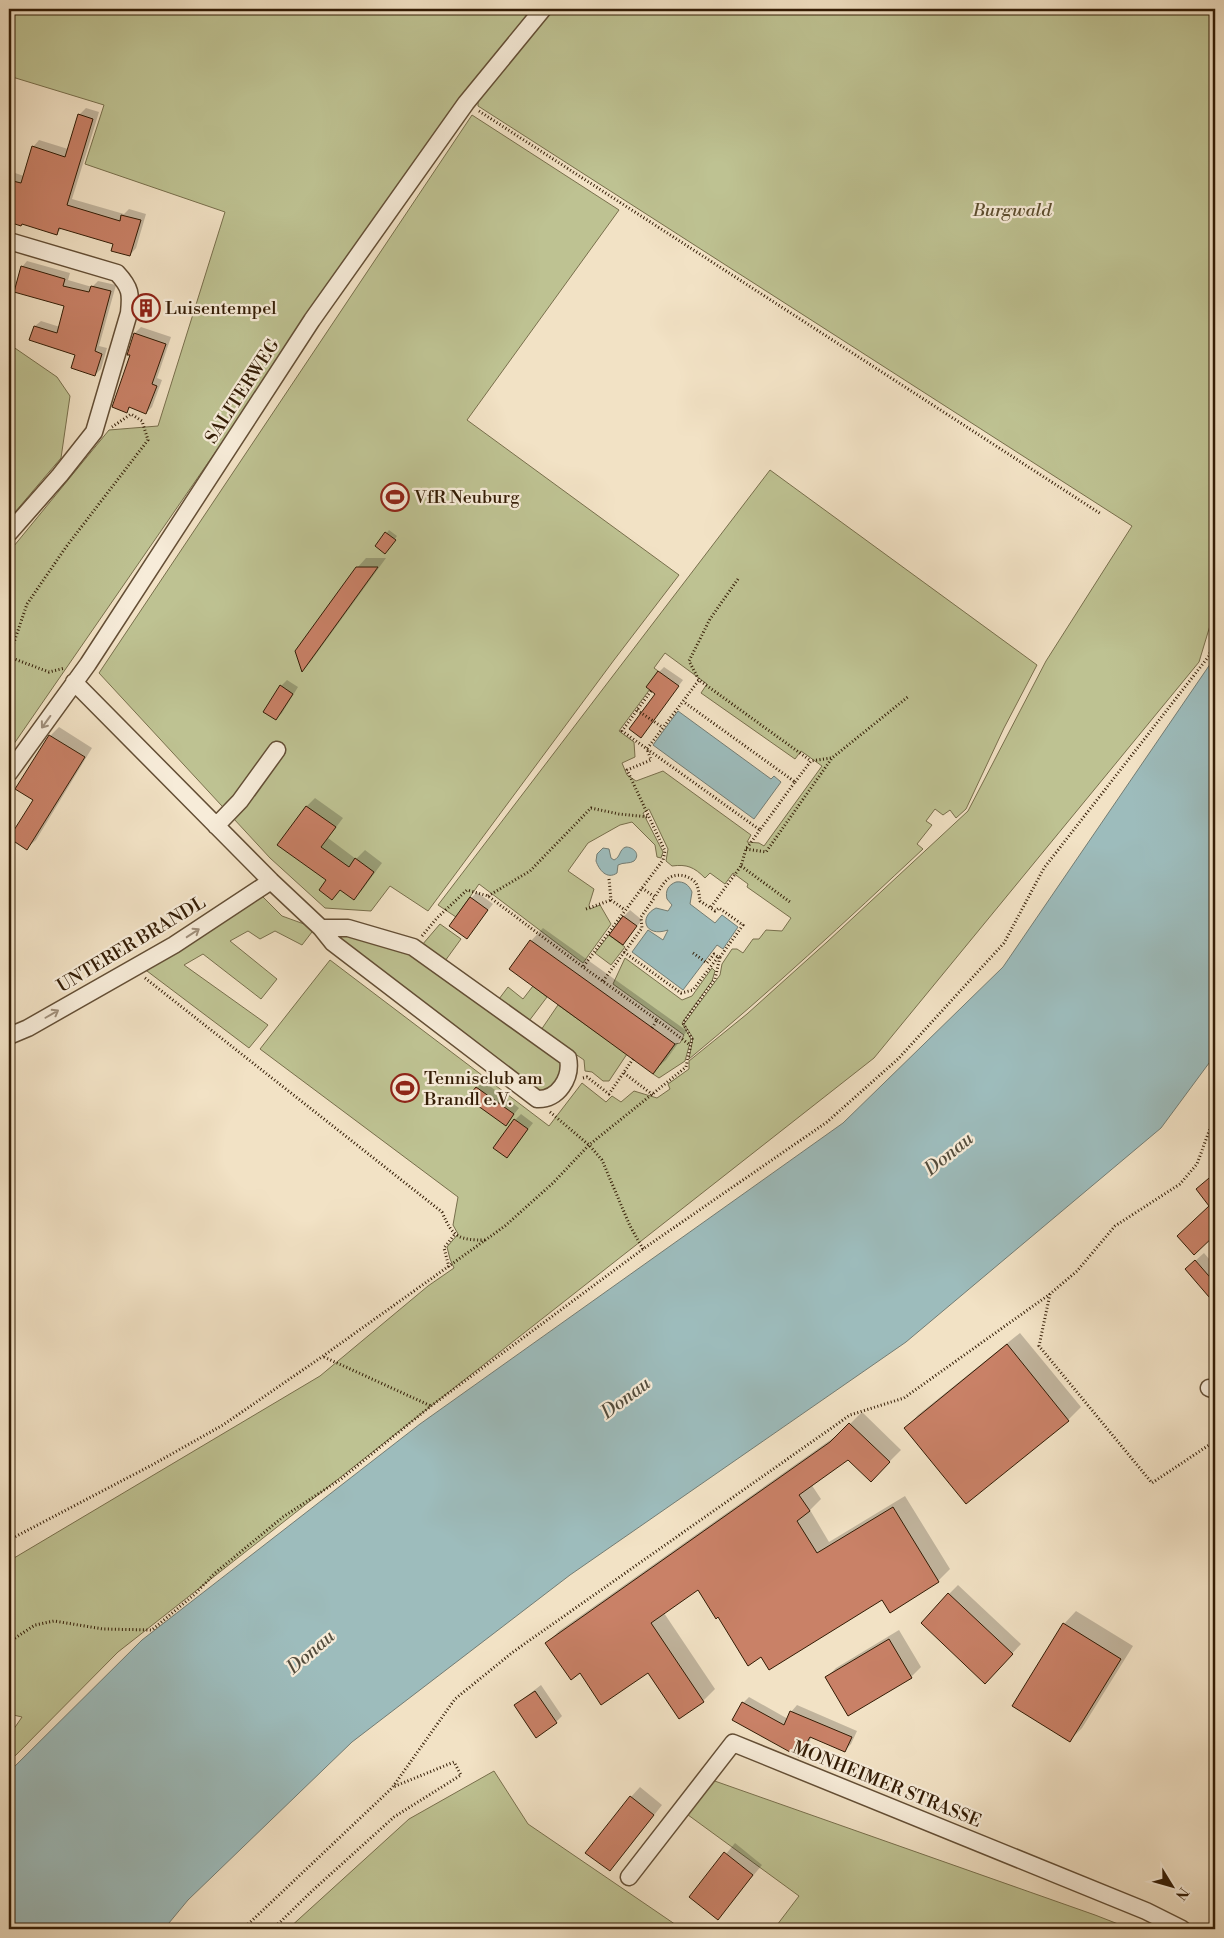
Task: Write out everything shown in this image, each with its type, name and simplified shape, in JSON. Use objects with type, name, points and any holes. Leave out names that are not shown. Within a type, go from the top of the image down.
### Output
[{"type":"street","name":"SALITERWEG","points":[[74,682],[88,664],[312,320],[466,103],[544,9]]},
{"type":"street","points":[[9,242],[117,273],[127,284],[131,295],[129,313],[94,432],[60,475],[9,533]]},
{"type":"street","points":[[9,773],[74,682],[271,881],[321,928],[333,943],[537,1099],[547,1099],[555,1094],[566,1079],[570,1068],[568,1058],[413,947],[348,928],[321,928]]},
{"type":"street","points":[[216,826],[240,801],[277,750]]},
{"type":"street","name":"UNTERER BRANDL","points":[[9,1036],[28,1028],[174,945],[271,881]]},
{"type":"street","name":"MONHEIMER STRASSE","points":[[629,1877],[733,1743],[1146,1911],[1182,1929]]},
{"type":"path","points":[[466,103],[1100,514]]},
{"type":"path","points":[[88,664],[49,672],[9,657],[27,604],[66,546],[148,440],[142,422],[131,414]]},
{"type":"path","points":[[738,579],[710,619],[690,661],[699,680],[811,761],[832,758]]},
{"type":"path","points":[[9,1642],[34,1625],[54,1621],[103,1629],[152,1630],[195,1594],[215,1573],[283,1517],[341,1479],[431,1406],[643,1249],[827,1122],[898,1059],[1004,943],[1044,868],[1209,656],[1215,637]]},
{"type":"path","points":[[647,749],[699,680]]},
{"type":"path","points":[[651,691],[622,731],[760,830]]},
{"type":"path","points":[[746,849],[766,852],[832,758],[909,696]]},
{"type":"path","points":[[684,702],[795,782]]},
{"type":"path","points":[[637,710],[662,728]]},
{"type":"path","points":[[583,967],[663,860],[665,851],[627,770],[651,760],[647,749]]},
{"type":"path","points":[[711,907],[741,866],[746,849],[811,761]]},
{"type":"path","points":[[488,896],[530,870],[591,808],[619,814],[649,817]]},
{"type":"path","points":[[741,866],[790,902]]},
{"type":"path","points":[[603,981],[624,952],[642,928],[641,917],[671,877],[679,874],[694,882],[699,890],[700,901],[715,911],[719,908],[743,926],[693,990],[681,993],[624,952]]},
{"type":"path","points":[[609,879],[611,900],[625,910]]},
{"type":"path","points":[[642,888],[655,897]]},
{"type":"path","points":[[413,947],[437,918],[467,890],[488,896],[690,1045]]},
{"type":"path","points":[[586,909],[611,900]]},
{"type":"path","points":[[693,953],[706,963],[714,954],[719,957]]},
{"type":"path","points":[[9,1540],[152,1465],[223,1425],[324,1356],[505,1226],[553,1183],[589,1145],[686,1067],[692,1038],[683,1023],[715,979],[719,957]]},
{"type":"path","points":[[132,969],[442,1212],[449,1228],[455,1234],[466,1240],[487,1240]]},
{"type":"path","points":[[652,1028],[657,1020]]},
{"type":"path","points":[[566,1079],[587,1077],[609,1094],[633,1059]]},
{"type":"path","points":[[624,1074],[653,1095]]},
{"type":"path","points":[[537,1099],[589,1145],[602,1160],[630,1226],[643,1249]]},
{"type":"path","points":[[243,1929],[392,1788],[455,1699],[513,1652],[850,1416],[904,1398],[1050,1294],[1077,1271],[1115,1226],[1180,1184],[1197,1164],[1215,1115]]},
{"type":"path","points":[[450,1266],[444,1248],[455,1234]]},
{"type":"path","points":[[1050,1294],[1039,1346],[1152,1484],[1215,1441]]},
{"type":"path","points":[[324,1356],[431,1406]]},
{"type":"path","points":[[273,1929],[394,1817],[461,1775],[454,1762],[392,1788]]},
{"type":"green space","name":"Burgwald","points":[[9,9],[1215,9],[1215,609],[1199,662],[874,1058],[118,1652],[9,1762],[9,1736],[22,1717],[9,1714],[9,1561],[320,1376],[428,1286],[454,1268],[447,1247],[458,1234],[453,1225],[458,1197],[260,1049],[330,960],[549,1126],[582,1083],[606,1102],[612,1096],[621,1102],[634,1091],[657,1098],[670,1089],[668,1084],[689,1069],[689,1061],[747,1014],[968,811],[1046,661],[1132,526],[478,106],[478,100],[464,92],[9,751],[9,552],[109,430],[158,426],[225,212],[85,164],[104,105],[9,76]]},
{"type":"green space","name":"VfR Neuburg","points":[[472,115],[619,210],[467,420],[679,575],[428,911],[390,886],[371,911],[325,908],[270,858],[99,673]]},
{"type":"green space","points":[[9,344],[57,377],[70,396],[61,458],[9,519]]},
{"type":"green space","points":[[770,470],[1037,665],[1004,728],[966,809],[956,818],[950,810],[943,815],[935,809],[926,821],[932,825],[917,844],[923,849],[778,982],[689,1059],[693,1038],[684,1024],[720,975],[722,964],[732,949],[737,949],[743,953],[753,939],[759,939],[766,930],[782,931],[791,918],[747,887],[748,884],[733,873],[725,884],[710,873],[705,878],[690,867],[682,865],[672,866],[666,861],[668,849],[649,809],[643,813],[663,852],[661,858],[657,857],[655,845],[632,822],[620,825],[588,843],[568,871],[594,889],[589,905],[590,909],[600,905],[611,924],[583,963],[479,884],[456,917],[438,905]],"holes":[[[665,653],[707,684],[701,693],[795,759],[801,751],[822,766],[764,846],[759,843],[747,842],[751,835],[663,771],[636,781],[627,775],[622,763],[635,757],[634,742],[619,731],[650,689],[658,671],[654,668]]]},
{"type":"green space","points":[[261,895],[282,916],[315,928],[302,945],[275,931],[260,939],[248,931],[230,941],[277,979],[261,999],[203,954],[184,965],[268,1025],[249,1048],[143,968]]},
{"type":"green space","points":[[440,924],[461,939],[445,961],[422,945]]},
{"type":"green space","points":[[349,932],[412,949],[565,1060],[565,1073],[550,1094],[539,1095],[335,942],[338,936]]},
{"type":"green space","points":[[609,935],[625,947],[611,965],[595,953]]},
{"type":"green space","points":[[625,958],[682,1000],[692,996],[712,968],[715,971],[712,981],[682,1023],[691,1039],[685,1061],[659,1078],[653,1074],[675,1044],[680,1043],[684,1035],[613,984]]},
{"type":"green space","points":[[533,986],[547,997],[529,1021],[499,999],[508,987],[523,999]]},
{"type":"green space","points":[[558,1005],[627,1054],[609,1081],[603,1081],[592,1072],[585,1071],[584,1060],[541,1030]]},
{"type":"green space","points":[[494,1771],[528,1824],[682,1929],[288,1929],[409,1819]]},
{"type":"green space","points":[[709,1779],[1131,1929],[774,1929],[799,1896],[684,1812]]},
{"type":"water","name":"Donau","points":[[1215,657],[1215,1055],[1161,1128],[906,1342],[570,1575],[352,1742],[188,1900],[164,1929],[9,1929],[9,1772],[142,1640],[420,1424],[843,1123],[1003,967]]},
{"type":"water","points":[[678,711],[771,779],[774,776],[781,782],[754,819],[653,745]]},
{"type":"water","points":[[626,847],[635,851],[637,856],[634,861],[618,865],[617,873],[613,875],[607,875],[601,871],[596,861],[597,854],[603,848],[609,849],[611,858],[614,860],[622,849]]},
{"type":"water","points":[[676,882],[688,885],[692,892],[690,904],[715,923],[722,915],[738,927],[723,949],[717,945],[683,990],[632,952],[648,930],[663,940],[668,930],[660,932],[649,929],[646,921],[647,916],[656,908],[668,911],[672,905],[667,899],[667,891]]},
{"type":"building","points":[[78,114],[93,119],[67,205],[120,221],[121,215],[141,220],[130,256],[111,251],[113,244],[59,228],[57,235],[9,222],[9,180],[21,183],[32,146],[65,157]]},
{"type":"building","points":[[21,266],[65,279],[63,286],[89,292],[91,286],[111,291],[95,351],[102,354],[95,376],[71,368],[75,355],[29,340],[34,326],[57,333],[64,306],[14,292]]},
{"type":"building","points":[[134,333],[166,344],[152,384],[157,386],[146,414],[129,407],[127,413],[112,407],[130,355],[127,355]]},
{"type":"building","points":[[385,532],[396,540],[385,554],[375,546]]},
{"type":"building","points":[[356,567],[378,567],[302,672],[295,651]]},
{"type":"building","points":[[658,671],[679,686],[641,738],[629,729],[655,694],[646,687]]},
{"type":"building","points":[[280,685],[293,694],[276,720],[263,712]]},
{"type":"building","points":[[49,735],[85,757],[27,850],[9,838],[33,800],[15,789]]},
{"type":"building","points":[[306,806],[336,827],[321,847],[349,867],[355,858],[374,872],[354,900],[340,890],[332,900],[319,890],[326,880],[277,845]]},
{"type":"building","points":[[470,897],[488,910],[467,939],[449,926]]},
{"type":"building","points":[[623,916],[637,926],[623,945],[609,935]]},
{"type":"building","points":[[530,940],[675,1044],[653,1074],[509,969]]},
{"type":"building","points":[[476,1087],[514,1114],[506,1126],[467,1098]]},
{"type":"building","points":[[514,1119],[528,1129],[507,1158],[493,1148]]},
{"type":"building","points":[[1215,1173],[1215,1235],[1194,1255],[1177,1236],[1209,1206],[1196,1189]]},
{"type":"building","points":[[1195,1260],[1215,1283],[1215,1304],[1185,1269]]},
{"type":"building","points":[[1007,1344],[1069,1421],[966,1504],[904,1428]]},
{"type":"building","points":[[849,1423],[890,1462],[871,1482],[848,1460],[799,1495],[810,1511],[797,1521],[817,1553],[893,1507],[939,1582],[890,1613],[882,1600],[769,1670],[761,1657],[748,1666],[718,1617],[716,1619],[698,1590],[651,1623],[704,1702],[679,1719],[648,1673],[601,1705],[580,1673],[571,1680],[545,1643],[830,1442]]},
{"type":"building","points":[[948,1593],[1013,1654],[985,1684],[921,1623]]},
{"type":"building","points":[[1063,1623],[1121,1659],[1070,1742],[1012,1706]]},
{"type":"building","points":[[889,1639],[912,1678],[848,1716],[825,1677]]},
{"type":"building","points":[[535,1691],[557,1723],[536,1738],[514,1705]]},
{"type":"building","points":[[742,1702],[784,1725],[790,1711],[852,1737],[845,1752],[810,1737],[799,1757],[732,1720]]},
{"type":"building","points":[[630,1796],[654,1815],[610,1871],[585,1853]]},
{"type":"building","points":[[724,1852],[753,1875],[718,1920],[689,1897]]},
{"type":"place","name":"Luisentempel","points":[[146,308]]},
{"type":"place","name":"VfR Neuburg","points":[[395,497]]},
{"type":"place","name":"Tennisclub am Brandl e.V.","points":[[405,1088]]}]
